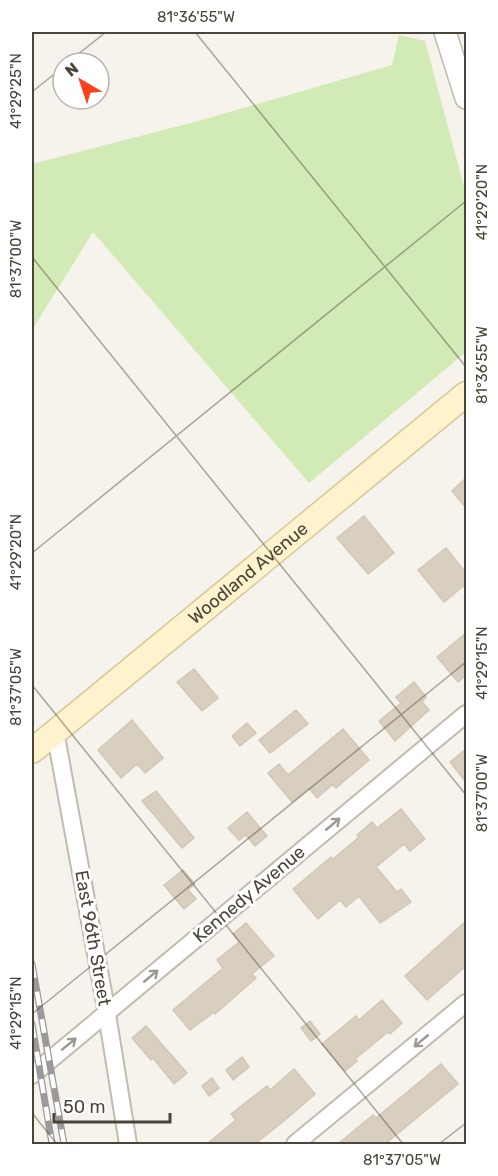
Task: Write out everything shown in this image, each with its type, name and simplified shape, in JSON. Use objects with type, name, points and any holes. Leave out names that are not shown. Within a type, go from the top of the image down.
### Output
[{"type":"main road","name":"Woodland Avenue","points":[[32,751],[466,394]]},
{"type":"street","points":[[445,32],[466,93]]},
{"type":"street","name":"Kennedy Avenue","points":[[32,1075],[466,714]]},
{"type":"street","name":"East 96th Street","points":[[55,731],[128,1144]]},
{"type":"street","points":[[296,1144],[466,1003]]},
{"type":"green space","points":[[399,35],[425,41],[466,194],[466,352],[309,483],[93,232],[32,330],[32,164],[202,120],[392,65]]},
{"type":"building","points":[[466,478],[466,508],[452,491]]},
{"type":"building","points":[[364,516],[394,553],[368,574],[337,538]]},
{"type":"building","points":[[446,548],[466,573],[466,584],[444,602],[418,570]]},
{"type":"building","points":[[466,633],[466,675],[458,682],[437,657]]},
{"type":"building","points":[[194,669],[218,698],[202,711],[177,682]]},
{"type":"building","points":[[414,682],[426,697],[422,702],[429,710],[395,741],[379,721],[401,703],[396,697]]},
{"type":"building","points":[[296,710],[308,724],[270,753],[259,740]]},
{"type":"building","points":[[132,720],[163,758],[145,773],[137,764],[121,778],[98,750]]},
{"type":"building","points":[[247,723],[256,733],[240,746],[232,736]]},
{"type":"building","points":[[343,729],[369,760],[336,788],[333,784],[317,798],[309,788],[292,802],[268,773],[279,764],[288,775]]},
{"type":"building","points":[[466,749],[466,782],[450,762]]},
{"type":"building","points":[[156,791],[194,838],[182,848],[142,801]]},
{"type":"building","points":[[401,809],[425,839],[410,851],[404,844],[376,867],[397,892],[401,889],[411,902],[380,923],[359,896],[346,907],[340,900],[318,919],[293,889],[359,837],[357,835],[372,822],[377,828]]},
{"type":"building","points":[[247,812],[267,836],[255,846],[246,835],[239,840],[228,828]]},
{"type":"building","points":[[183,870],[195,884],[188,890],[196,899],[184,909],[164,885]]},
{"type":"building","points":[[466,921],[466,966],[427,1000],[405,976]]},
{"type":"building","points":[[246,923],[274,956],[252,974],[256,978],[215,1014],[214,1012],[190,1030],[173,1010],[223,968],[217,960],[239,942],[233,934]]},
{"type":"building","points":[[382,1000],[402,1023],[355,1059],[357,1061],[345,1071],[322,1044],[356,1016],[359,1020]]},
{"type":"building","points":[[310,1021],[320,1034],[311,1041],[301,1028]]},
{"type":"building","points":[[146,1026],[187,1073],[174,1084],[153,1058],[151,1060],[132,1038]]},
{"type":"building","points":[[242,1057],[249,1067],[233,1080],[226,1070]]},
{"type":"building","points":[[441,1064],[458,1084],[385,1144],[338,1144],[373,1115],[376,1118]]},
{"type":"building","points":[[294,1069],[315,1094],[291,1115],[255,1144],[207,1144],[236,1120],[231,1114],[267,1086],[270,1090]]},
{"type":"building","points":[[212,1078],[219,1088],[209,1096],[202,1086]]},
{"type":"railway","points":[[32,964],[64,1144]]},
{"type":"railway","points":[[32,1024],[52,1144]]}]
